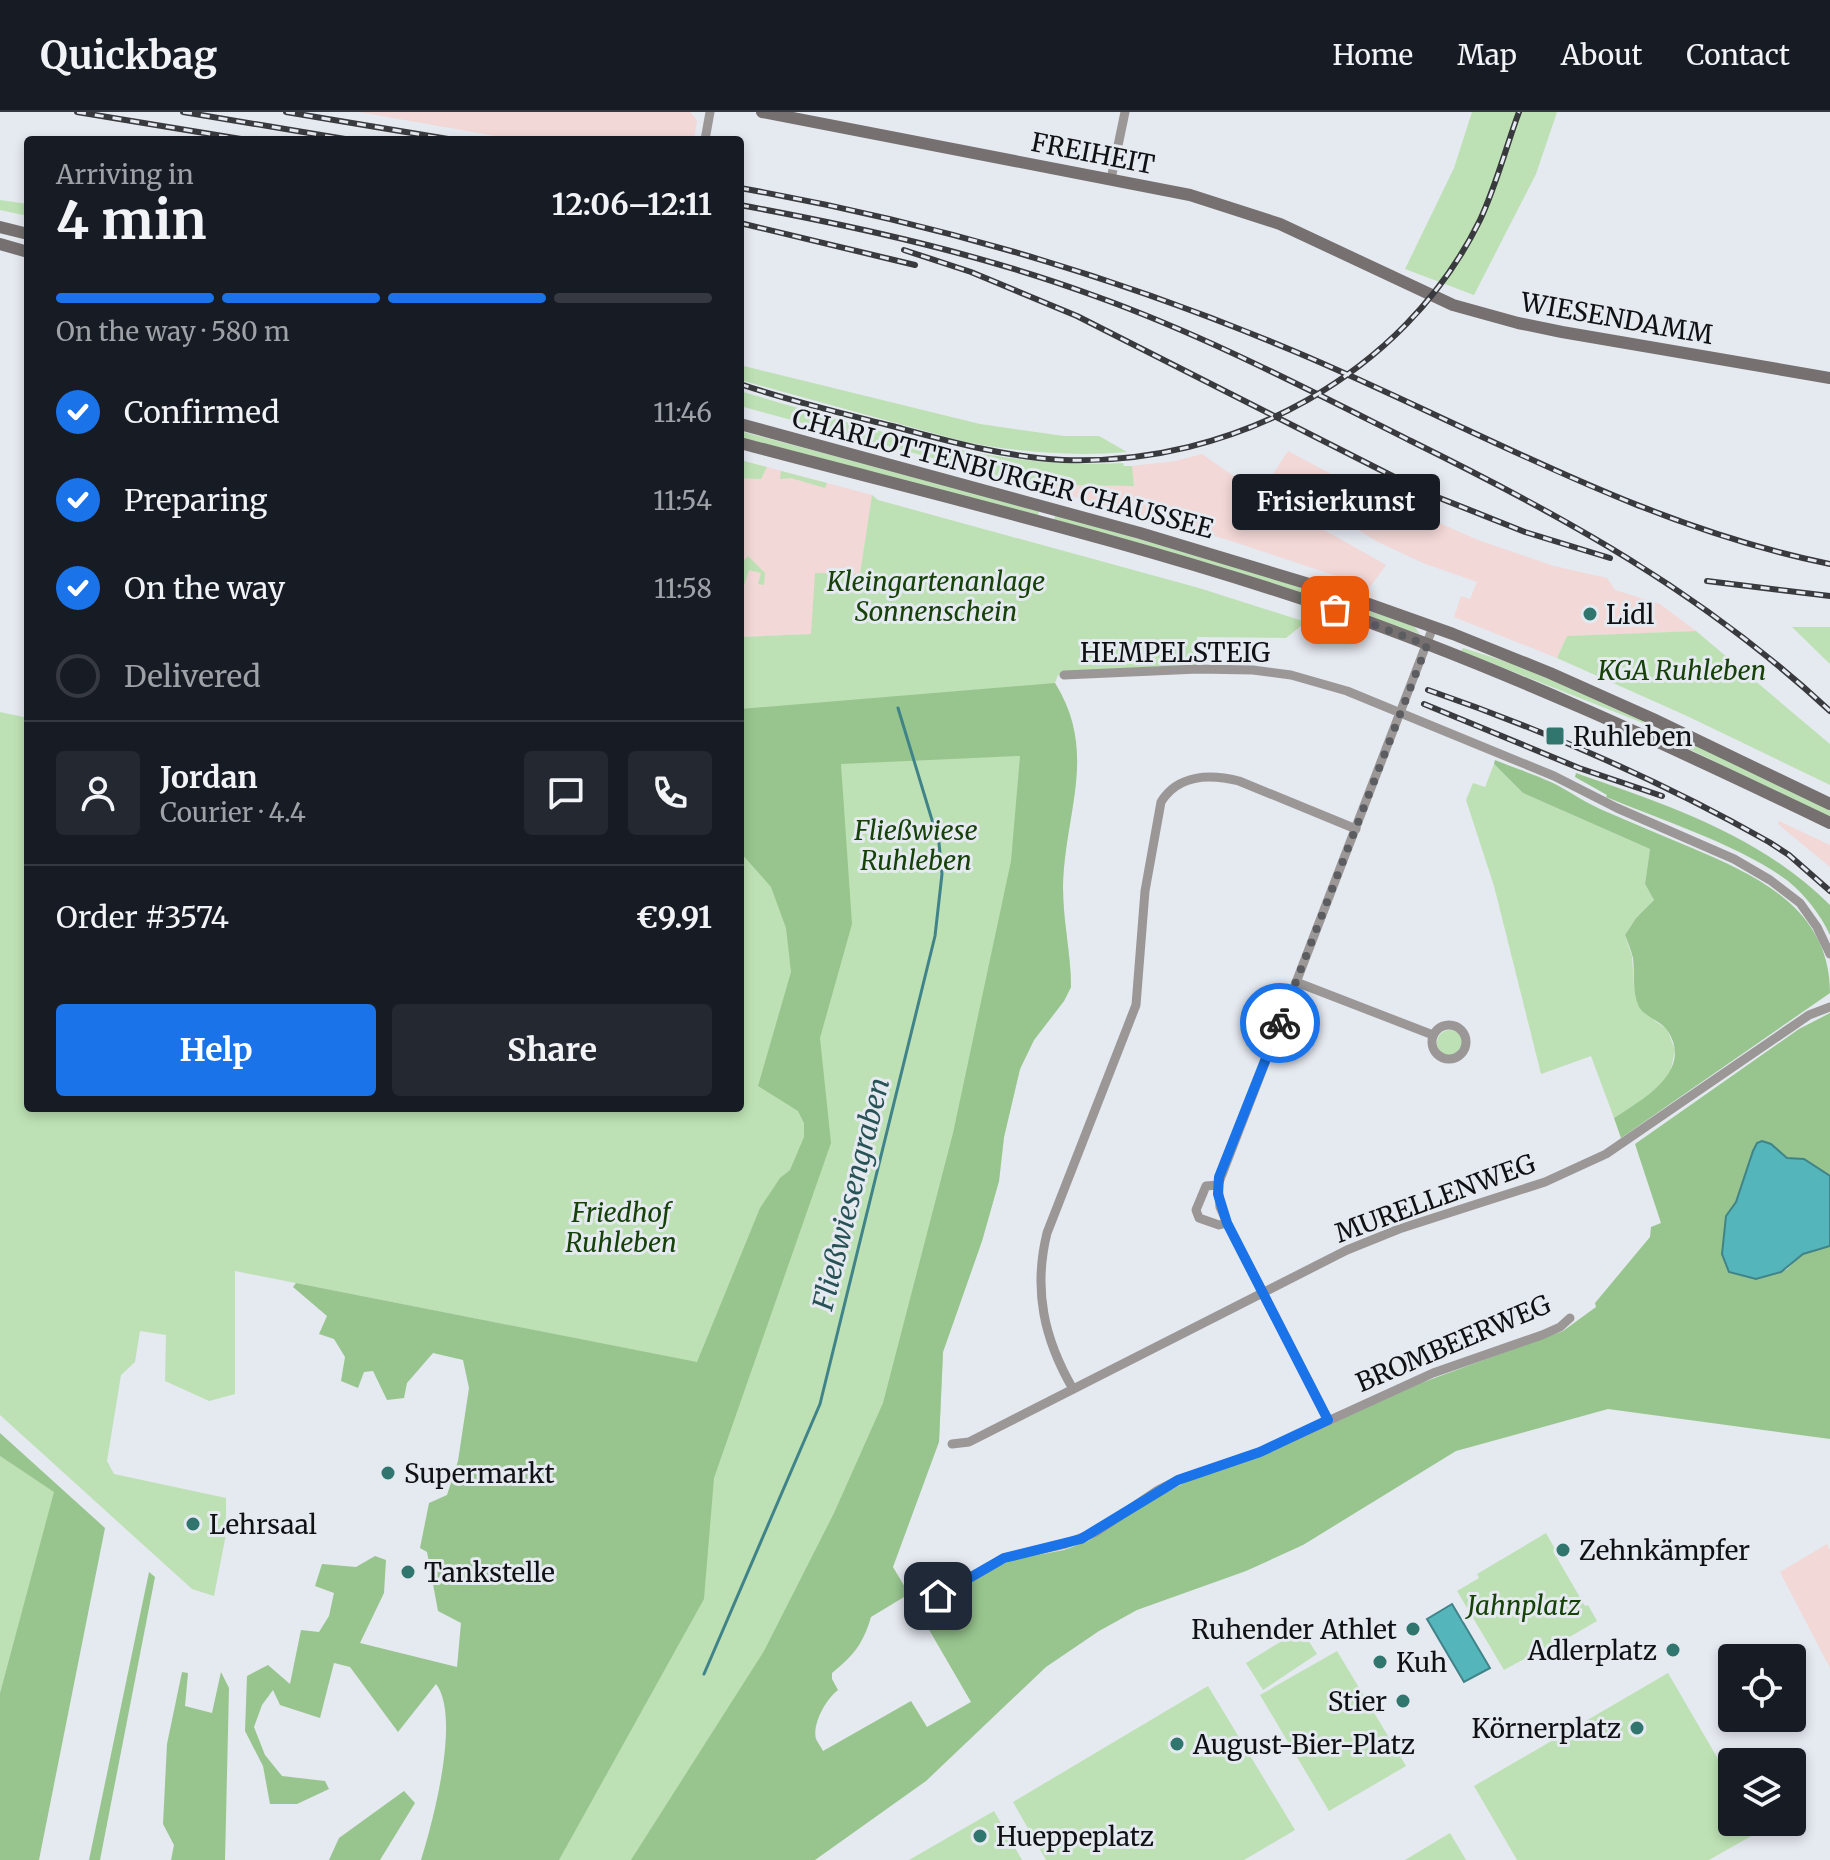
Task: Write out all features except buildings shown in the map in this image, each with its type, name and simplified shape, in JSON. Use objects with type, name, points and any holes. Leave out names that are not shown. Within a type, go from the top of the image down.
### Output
[{"type":"main road","name":"FREIHEIT","points":[[762,112],[1190,195],[1248,212],[1333,247],[1402,282]]},
{"type":"main road","points":[[0,227],[24,233]]},
{"type":"main road","points":[[0,244],[24,251]]},
{"type":"main road","name":"WIESENDAMM","points":[[1402,282],[1453,305],[1518,323],[1830,378]]},
{"type":"main road","name":"CHARLOTTENBURGER CHAUSSEE","points":[[744,425],[1234,559],[1433,627],[1641,713],[1830,804]]},
{"type":"main road","name":"CHARLOTTENBURGER CHAUSSEE","points":[[744,444],[1231,577],[1335,610],[1427,645],[1707,763],[1830,823]]},
{"type":"street","points":[[706,136],[710,112]]},
{"type":"street","points":[[1111,179],[1125,112]]},
{"type":"street","points":[[1328,1420],[1227,1223],[1220,1207],[1218,1185],[1433,627]]},
{"type":"street","name":"HEMPELSTEIG","points":[[1064,675],[1198,669],[1266,671],[1326,684],[1554,776],[1617,808],[1734,859],[1770,880],[1800,903],[1817,927],[1830,954]]},
{"type":"street","points":[[1073,1389],[1049,1341],[1041,1309],[1039,1272],[1051,1223],[1136,1005],[1145,891],[1161,802],[1170,791],[1186,781],[1218,777],[1239,781],[1356,829]]},
{"type":"street","points":[[1296,982],[1433,1035]]},
{"type":"street","name":"MURELLENWEG","points":[[952,1444],[969,1442],[1369,1240],[1545,1182],[1606,1154],[1797,1023],[1830,1007]]},
{"type":"street","points":[[1218,1185],[1206,1186],[1196,1210],[1199,1218],[1219,1225],[1227,1223]]},
{"type":"street","name":"BROMBEERWEG","points":[[921,1607],[1004,1558],[1081,1539],[1178,1480],[1260,1452],[1433,1373],[1542,1335],[1560,1327],[1570,1318]]},
{"type":"shaded area","points":[[359,112],[690,112],[697,120],[695,136],[496,136]]},
{"type":"shaded area","points":[[1288,451],[1346,482],[1478,540],[1554,566],[1607,578],[1615,590],[1660,604],[1696,631],[1567,636],[1557,658],[1454,617],[1461,596],[1470,599],[1477,582],[1423,563],[1378,542],[1273,474]]},
{"type":"shaded area","points":[[1202,454],[1295,519],[1326,531],[1386,565],[1370,587],[1225,539],[1054,491],[1055,485],[1134,486],[1132,466]]},
{"type":"shaded area","points":[[744,461],[872,495],[860,575],[811,634],[744,637]]},
{"type":"shaded area","points":[[1779,821],[1830,845],[1830,867],[1778,824]]},
{"type":"shaded area","points":[[1827,1544],[1830,1550],[1830,1668],[1780,1572]]},
{"type":"green space","points":[[1472,112],[1557,112],[1536,174],[1474,295],[1405,269],[1454,168]]},
{"type":"green space","points":[[0,200],[24,203],[24,215],[0,210]]},
{"type":"green space","points":[[744,366],[980,424],[1064,436],[1099,436],[1127,452],[1046,453],[965,442],[744,381]]},
{"type":"green space","points":[[744,392],[882,431],[977,453],[1025,460],[1123,463],[1124,466],[1132,466],[1134,486],[1056,485],[1054,491],[744,407]]},
{"type":"green space","points":[[744,432],[1038,510],[1036,516],[744,438]]},
{"type":"green space","points":[[744,461],[767,467],[761,479],[744,478]]},
{"type":"green space","points":[[781,471],[827,483],[825,488],[791,478],[780,479]]},
{"type":"green space","points":[[872,495],[878,500],[1199,588],[1306,622],[1286,638],[1197,637],[1198,669],[1058,675],[1055,683],[1068,710],[1077,760],[1063,888],[1071,987],[1034,1040],[1020,1069],[1004,1137],[999,1181],[982,1241],[943,1352],[939,1442],[660,1860],[476,1860],[674,1358],[235,1271],[235,1394],[209,1401],[165,1381],[166,1335],[140,1331],[135,1362],[121,1375],[107,1461],[114,1474],[226,1498],[226,1534],[214,1596],[192,1589],[0,1415],[0,712],[24,717],[24,1112],[744,1112],[744,637],[811,634],[815,573],[860,574]]},
{"type":"green space","points":[[1055,515],[1267,576],[1414,626],[1420,634],[1215,565],[1054,521]]},
{"type":"green space","points":[[748,556],[765,573],[764,585],[758,584],[761,573],[749,570],[744,586],[744,560]]},
{"type":"green space","points":[[1792,627],[1830,627],[1830,664]]},
{"type":"green space","name":"KGA Ruhleben","points":[[1696,631],[1830,744],[1830,785],[1557,658],[1567,636]]},
{"type":"green space","points":[[1463,648],[1514,664],[1645,720],[1643,723],[1461,651]]},
{"type":"green space","points":[[1055,683],[1068,709],[1075,734],[1077,759],[1063,888],[1071,987],[1034,1040],[1020,1069],[1004,1137],[999,1181],[982,1241],[943,1352],[939,1442],[893,1567],[909,1594],[871,1617],[857,1648],[832,1673],[838,1690],[818,1719],[815,1733],[823,1751],[911,1701],[927,1727],[971,1702],[917,1609],[1011,1560],[1064,1550],[1088,1541],[1144,1504],[1188,1481],[1275,1450],[1421,1383],[1563,1331],[1596,1307],[1595,1303],[1650,1237],[1651,1227],[1661,1223],[1635,1144],[1799,1029],[1830,1013],[1830,1176],[1804,1160],[1787,1158],[1771,1144],[1753,1151],[1736,1202],[1726,1216],[1722,1254],[1786,1270],[1803,1254],[1830,1246],[1830,1439],[1608,1409],[1456,1451],[1303,1545],[1246,1571],[1137,1610],[1099,1631],[1046,1667],[926,1781],[815,1860],[631,1860],[764,1651],[834,1513],[883,1403],[953,1133],[1011,861],[1020,756],[841,764],[852,924],[820,1038],[831,1143],[714,1478],[704,1599],[559,1860],[421,1860],[442,1770],[446,1720],[443,1699],[436,1684],[398,1732],[350,1667],[334,1663],[320,1718],[280,1705],[273,1690],[262,1705],[254,1727],[265,1755],[282,1776],[325,1781],[329,1789],[297,1804],[270,1804],[263,1766],[245,1731],[247,1676],[268,1665],[290,1684],[301,1630],[319,1632],[329,1616],[334,1593],[315,1586],[322,1564],[356,1567],[375,1556],[386,1560],[384,1593],[360,1643],[457,1667],[461,1623],[438,1611],[427,1552],[420,1548],[429,1503],[447,1495],[458,1461],[469,1388],[463,1360],[433,1353],[407,1383],[404,1398],[387,1400],[373,1371],[364,1372],[358,1388],[341,1381],[345,1357],[334,1339],[319,1334],[327,1316],[293,1287],[296,1283],[697,1362],[760,1208],[780,1178],[790,1170],[804,1137],[804,1123],[798,1111],[758,1086],[791,972],[786,928],[771,887],[744,857],[744,709]]},
{"type":"green space","points":[[1661,728],[1830,810],[1830,817],[1658,734]]},
{"type":"green space","points":[[1495,760],[1553,783],[1600,809],[1717,859],[1765,884],[1804,918],[1818,939],[1827,964],[1830,993],[1621,1138],[1614,1118],[1662,1083],[1674,1059],[1674,1045],[1667,1030],[1639,1007],[1633,958],[1625,935],[1654,900],[1645,884],[1650,849],[1523,793],[1494,764]]},
{"type":"green space","points":[[1494,764],[1523,793],[1650,849],[1645,884],[1654,900],[1625,935],[1632,956],[1634,986],[1655,1021],[1667,1029],[1675,1050],[1670,1074],[1652,1094],[1614,1118],[1591,1056],[1541,1074],[1494,886],[1466,800],[1473,783],[1485,787]]},
{"type":"green space","points":[[1576,773],[1678,810],[1774,859],[1830,905],[1830,935],[1807,899],[1769,868],[1725,845],[1606,797],[1575,777]]},
{"type":"green space","points":[[1450,1030],[1459,1034],[1463,1043],[1459,1052],[1450,1056],[1441,1052],[1437,1043],[1441,1034]]},
{"type":"green space","points":[[0,1433],[105,1528],[39,1860],[0,1860],[0,1693],[54,1492],[0,1456]]},
{"type":"green space","points":[[0,1456],[55,1492],[0,1693]]},
{"type":"green space","name":"Jahnplatz","points":[[1546,1533],[1555,1549],[1553,1551],[1597,1621],[1528,1661],[1526,1658],[1504,1670],[1457,1591],[1479,1578],[1477,1574]]},
{"type":"green space","points":[[149,1572],[155,1577],[100,1860],[89,1860]]},
{"type":"green space","points":[[1301,1629],[1317,1654],[1263,1690],[1246,1663]]},
{"type":"green space","points":[[1337,1651],[1406,1766],[1329,1811],[1260,1695]]},
{"type":"green space","points":[[182,1672],[188,1673],[185,1706],[212,1713],[221,1672],[229,1688],[225,1860],[171,1860],[174,1845],[163,1824],[167,1744]]},
{"type":"green space","name":"Körnerplatz","points":[[1668,1673],[1718,1759],[1718,1836],[1751,1836],[1709,1860],[1517,1860],[1474,1786]]},
{"type":"green space","name":"August-Bier-Platz","points":[[1208,1686],[1295,1830],[1244,1860],[1046,1860],[1013,1802]]},
{"type":"green space","points":[[404,1791],[415,1803],[380,1860],[329,1860],[339,1838]]},
{"type":"green space","name":"Hueppeplatz","points":[[994,1811],[1022,1860],[909,1860]]},
{"type":"green space","points":[[1450,1833],[1466,1860],[1405,1860]]},
{"type":"water","points":[[1762,1141],[1771,1144],[1787,1158],[1804,1159],[1830,1176],[1830,1246],[1803,1254],[1781,1272],[1756,1279],[1729,1272],[1722,1254],[1726,1216],[1736,1202],[1753,1151]]},
{"type":"water","points":[[1452,1604],[1490,1668],[1464,1682],[1427,1619]]},
{"type":"waterway","name":"Fließwiesengraben","points":[[704,1674],[820,1404],[935,936],[942,874],[939,843],[898,708]]},
{"type":"railway","points":[[77,112],[223,136]]},
{"type":"railway","points":[[183,112],[327,136]]},
{"type":"railway","points":[[286,112],[430,136]]},
{"type":"railway","points":[[744,385],[955,443],[1063,460],[1127,458],[1189,447],[1250,428],[1307,400],[1359,366],[1407,324],[1447,275],[1480,220],[1519,112]]},
{"type":"railway","points":[[744,189],[883,217],[953,235],[1160,299],[1296,352],[1624,500],[1759,547],[1830,564]]},
{"type":"railway","points":[[744,206],[875,232],[1008,267],[1136,311],[1215,345],[1468,470],[1631,560],[1733,630],[1830,711]]},
{"type":"railway","points":[[744,224],[915,265]]},
{"type":"railway","points":[[904,250],[971,272],[1077,316],[1422,491],[1525,532],[1610,558]]},
{"type":"railway","points":[[1707,581],[1830,596]]},
{"type":"railway","points":[[1428,690],[1516,722],[1644,777],[1769,842],[1830,891]]},
{"type":"railway","points":[[1424,704],[1579,768],[1662,796]]},
{"type":"way so far","points":[[1280,1023],[1427,645],[1335,610]]},
{"type":"place","name":"Frisierkunst","points":[[1335,610]]},
{"type":"place","name":"Lidl","points":[[1590,614]]},
{"type":"place","name":"Ruhleben","points":[[1555,736]]},
{"type":"place","name":"Supermarkt","points":[[388,1473]]},
{"type":"place","name":"Lehrsaal","points":[[193,1524]]},
{"type":"place","name":"Zehnkämpfer","points":[[1563,1550]]},
{"type":"place","name":"Tankstelle","points":[[408,1572]]},
{"type":"place","name":"Ruhender Athlet","points":[[1413,1629]]},
{"type":"place","name":"Adlerplatz","points":[[1673,1650]]},
{"type":"place","name":"Kuh","points":[[1380,1662]]},
{"type":"place","name":"Stier","points":[[1403,1701]]},
{"type":"place","name":"Körnerplatz","points":[[1637,1728]]},
{"type":"place","name":"August-Bier-Platz","points":[[1177,1744]]},
{"type":"place","name":"Hueppeplatz","points":[[980,1836]]},
{"type":"route","points":[[938,1596],[983,1567],[1004,1558],[1081,1539],[1178,1480],[1260,1452],[1328,1420],[1227,1223],[1218,1194],[1219,1177],[1280,1023]]},
{"type":"park label","name":"Kleingartenanlage Sonnenschein","points":[[936,596]]},
{"type":"park label","name":"Fließwiese Ruhleben","points":[[916,845]]},
{"type":"park label","name":"Friedhof Ruhleben","points":[[621,1227]]}]
